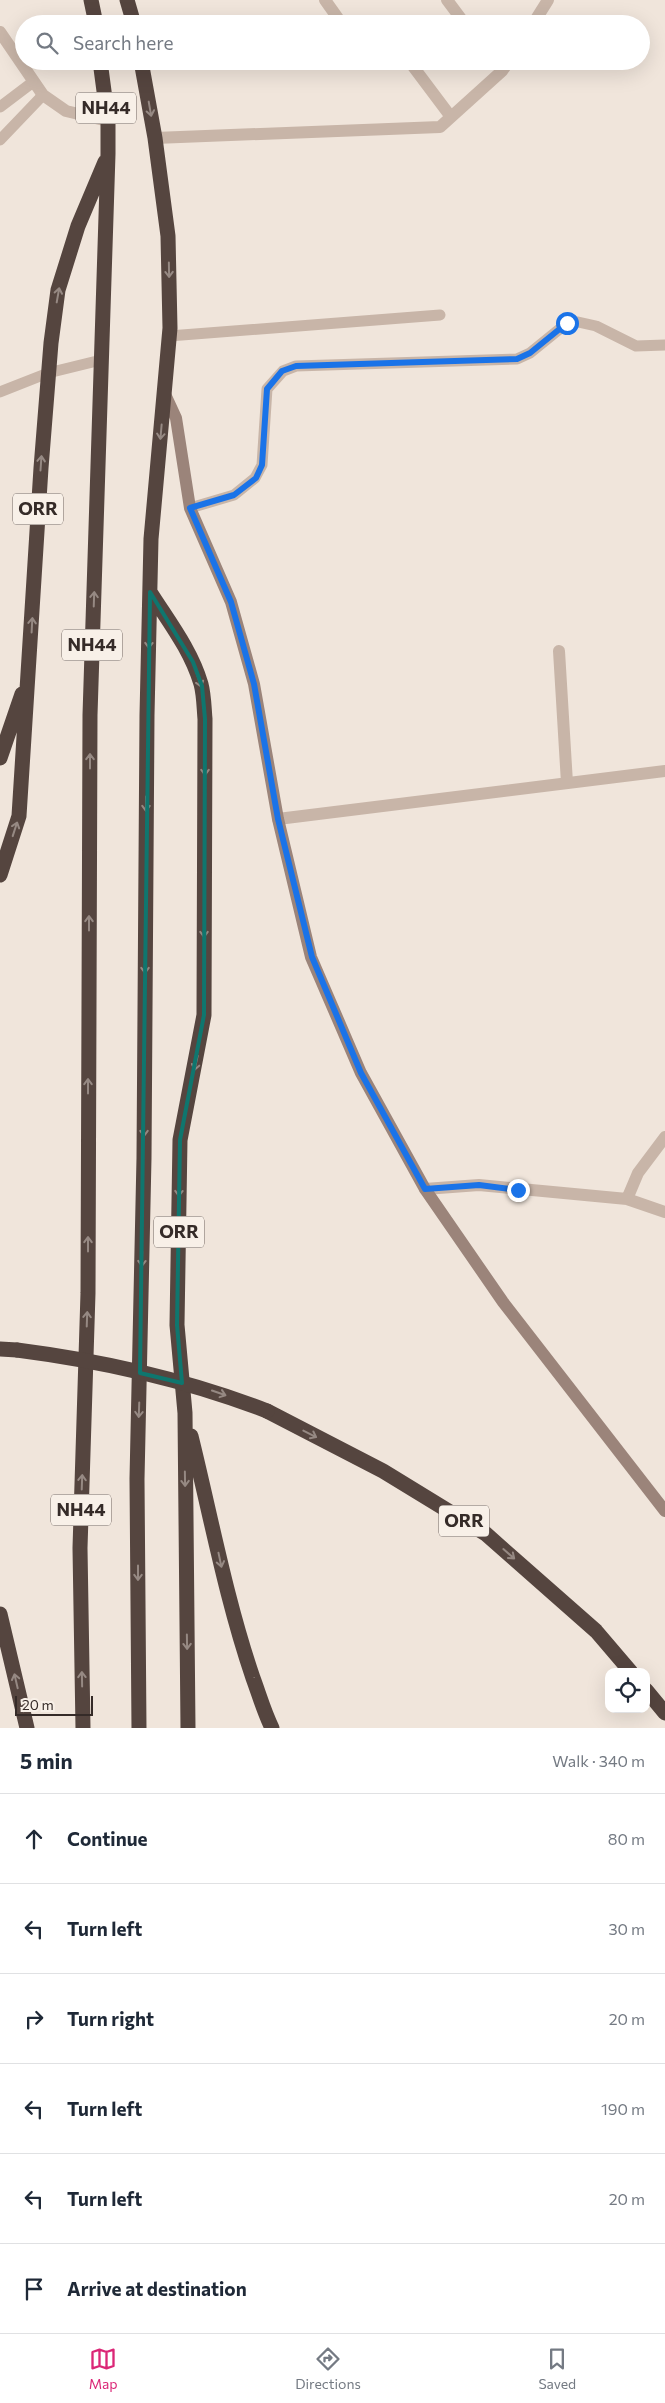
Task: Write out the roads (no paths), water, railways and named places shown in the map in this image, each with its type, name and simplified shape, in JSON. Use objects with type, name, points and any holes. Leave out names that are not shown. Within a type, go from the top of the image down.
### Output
[{"type":"highway","points":[[91,0],[94,15]]},
{"type":"highway","points":[[127,0],[131,15]]},
{"type":"highway","name":"NH44","points":[[83,1728],[80,1548],[88,1292],[87,1135],[90,715],[108,154],[108,121],[101,70]]},
{"type":"highway","name":"NH44","points":[[139,1728],[137,1479],[144,1158],[147,715],[151,539],[169,336],[168,236],[155,138],[143,70]]},
{"type":"highway","name":"ORR","points":[[0,875],[19,816],[48,374],[58,290],[78,226],[108,154]]},
{"type":"highway","name":"ORR","points":[[150,592],[184,643],[193,662],[202,686],[206,719],[204,1014],[180,1140],[178,1325],[185,1413],[188,1728]]},
{"type":"highway","name":"ORR","points":[[0,758],[29,674]]},
{"type":"highway","name":"ORR","points":[[0,1349],[83,1358],[216,1392],[267,1411],[383,1471],[486,1534],[596,1631],[628,1668]]},
{"type":"highway","name":"ORR","points":[[185,1413],[223,1573],[244,1650],[272,1728]]},
{"type":"highway","points":[[0,1614],[27,1728]]},
{"type":"highway","points":[[650,1695],[665,1713]]},
{"type":"street","points":[[325,0],[336,15]]},
{"type":"street","points":[[447,0],[459,15]]},
{"type":"street","points":[[539,15],[548,0]]},
{"type":"street","points":[[0,32],[15,55]]},
{"type":"street","points":[[25,70],[43,95],[66,111],[108,121]]},
{"type":"street","points":[[416,70],[451,117]]},
{"type":"street","points":[[155,138],[440,127],[497,70]]},
{"type":"street","name":"NH44","points":[[164,392],[176,418],[190,508]]},
{"type":"street","points":[[190,508],[231,602],[254,684],[278,819],[312,957],[361,1073],[425,1189],[503,1302],[665,1511]]},
{"type":"street","points":[[559,651],[567,783]]},
{"type":"street","points":[[278,819],[665,771]]},
{"type":"street","points":[[626,1200],[638,1173],[665,1138]]},
{"type":"street","points":[[425,1189],[479,1185],[528,1192],[626,1200],[665,1212]]},
{"type":"lane","points":[[0,107],[33,82]]},
{"type":"lane","points":[[0,140],[43,95]]},
{"type":"lane","points":[[169,336],[440,315]]},
{"type":"lane","points":[[190,508],[234,495],[256,478],[262,465],[267,389],[282,371],[296,366],[517,359],[530,353],[567,323],[578,322],[596,326],[636,346],[665,345]]},
{"type":"lane","points":[[0,392],[48,374],[102,360]]}]
